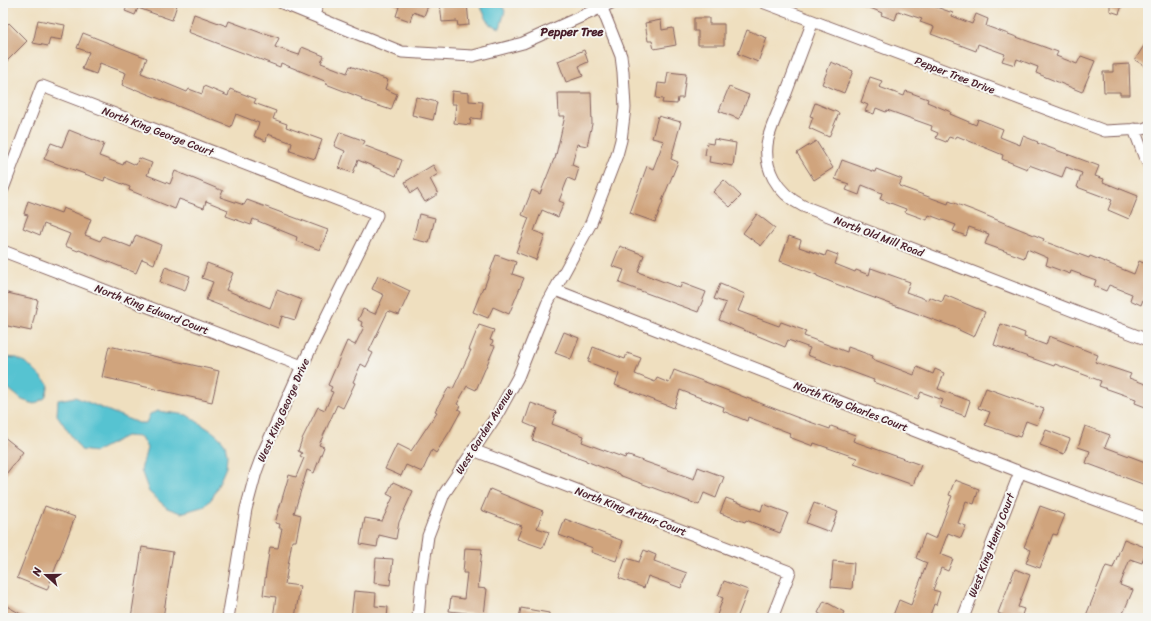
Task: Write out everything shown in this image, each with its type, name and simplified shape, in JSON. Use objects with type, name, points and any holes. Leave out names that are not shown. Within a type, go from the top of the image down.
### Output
[{"type":"street","points":[[282,3],[402,52],[473,56],[523,43],[604,4]]},
{"type":"street","points":[[314,15],[318,3]]},
{"type":"street","name":"Pepper Tree Drive","points":[[765,3],[1105,131],[1143,129],[1148,127]]},
{"type":"street","name":"West Garden Avenue","points":[[418,618],[428,536],[444,494],[497,415],[518,377],[547,304],[583,240],[597,209],[617,155],[621,140],[625,108],[625,90],[621,56],[604,4]]},
{"type":"street","name":"North Old Mill Road","points":[[813,22],[769,138],[767,160],[770,172],[785,194],[802,206],[1148,340]]},
{"type":"street","name":"North King George Court","points":[[3,189],[42,86],[377,215]]},
{"type":"street","points":[[1134,129],[1148,163]]},
{"type":"street","name":"West King George Drive","points":[[228,618],[246,509],[263,453],[302,366],[377,215]]},
{"type":"street","name":"North King Edward Court","points":[[3,251],[302,366]]},
{"type":"street","name":"North King Charles Court","points":[[555,290],[1020,472],[1148,519]]},
{"type":"street","name":"North King Arthur Court","points":[[473,450],[790,572],[772,618]]},
{"type":"street","name":"West King Henry Court","points":[[963,618],[1020,472]]},
{"type":"water","points":[[479,3],[501,3],[505,11],[500,28],[489,24]]},
{"type":"water","points":[[3,357],[17,358],[28,364],[49,385],[45,398],[34,404],[22,400],[3,384]]},
{"type":"water","points":[[75,397],[138,423],[146,423],[150,414],[158,411],[187,415],[213,432],[225,444],[227,455],[226,467],[213,497],[205,506],[181,513],[167,508],[149,492],[141,470],[147,448],[141,437],[126,436],[95,452],[81,450],[57,415],[58,400]]},
{"type":"building","points":[[127,3],[171,3],[177,5],[172,20],[138,8],[135,15],[125,11],[128,5]]},
{"type":"building","points":[[392,3],[429,3],[424,16],[413,12],[410,21],[396,16],[399,7]]},
{"type":"building","points":[[440,3],[467,3],[469,25],[458,26],[457,21],[442,22]]},
{"type":"building","points":[[859,3],[925,3],[953,13],[952,16],[972,24],[976,14],[988,19],[986,26],[1058,52],[1056,56],[1077,64],[1081,56],[1095,61],[1082,92],[1036,73],[1038,67],[1017,59],[1015,65],[1002,61],[1005,54],[978,44],[976,51],[931,34],[934,27],[920,22],[922,19],[898,11],[895,20],[881,15],[882,13]]},
{"type":"building","points":[[1110,3],[1123,3],[1119,14],[1110,11]]},
{"type":"building","points":[[194,14],[227,26],[229,21],[279,38],[275,47],[299,55],[302,47],[324,56],[321,63],[347,73],[350,66],[388,80],[385,89],[397,94],[391,110],[361,100],[362,98],[326,84],[327,82],[281,63],[280,67],[188,32]]},
{"type":"building","points":[[694,18],[709,18],[709,24],[724,24],[724,45],[698,45],[698,31],[694,31]]},
{"type":"building","points":[[38,20],[65,25],[62,40],[50,38],[48,46],[33,43]]},
{"type":"building","points":[[661,20],[662,30],[673,28],[676,45],[654,49],[652,41],[648,41],[645,23]]},
{"type":"building","points":[[9,23],[27,41],[3,65],[3,29]]},
{"type":"building","points":[[747,30],[767,38],[758,62],[738,54]]},
{"type":"building","points":[[83,33],[147,58],[141,73],[187,92],[189,89],[202,94],[204,86],[228,96],[230,89],[256,99],[254,103],[276,111],[273,119],[287,124],[286,127],[322,140],[315,159],[290,151],[292,143],[268,134],[266,141],[254,136],[259,123],[236,114],[231,127],[122,85],[126,73],[100,63],[96,74],[82,69],[89,52],[77,48]]},
{"type":"building","points":[[1148,39],[1148,68],[1135,60]]},
{"type":"building","points":[[584,50],[588,62],[579,66],[583,76],[566,82],[558,61]]},
{"type":"building","points":[[831,62],[853,71],[844,93],[822,84]]},
{"type":"building","points":[[1129,64],[1130,95],[1120,95],[1120,92],[1104,92],[1103,72],[1113,72],[1113,65]]},
{"type":"building","points":[[668,72],[686,74],[683,98],[678,98],[677,104],[662,103],[663,99],[656,98],[658,83],[666,84]]},
{"type":"building","points":[[870,77],[882,81],[879,87],[904,96],[906,91],[928,99],[927,102],[976,125],[978,119],[1003,129],[1000,137],[1020,145],[1023,136],[1038,142],[1037,143],[1099,166],[1095,176],[1104,179],[1103,182],[1138,196],[1129,219],[1108,210],[1112,200],[1077,187],[1082,173],[1066,167],[1062,177],[1029,165],[1027,169],[1002,159],[1003,155],[957,136],[955,139],[949,137],[946,142],[936,138],[938,133],[931,130],[932,126],[887,110],[886,112],[876,108],[874,114],[865,111],[868,105],[861,102]]},
{"type":"building","points":[[729,87],[749,95],[739,119],[719,111]]},
{"type":"building","points":[[452,91],[469,93],[469,101],[483,102],[481,119],[471,118],[470,125],[454,123],[456,104],[451,104]]},
{"type":"building","points":[[558,93],[591,93],[592,124],[587,146],[577,144],[572,165],[579,168],[575,181],[568,178],[559,201],[564,203],[558,217],[542,210],[534,231],[545,235],[536,260],[516,252],[529,218],[522,215],[532,190],[540,194],[555,159],[565,116],[559,116]]},
{"type":"building","points":[[416,97],[437,102],[433,120],[412,115]]},
{"type":"building","points":[[815,103],[839,113],[829,137],[809,128],[813,117],[810,116]]},
{"type":"building","points":[[658,116],[681,122],[671,159],[678,162],[655,222],[630,213],[647,166],[653,169],[664,141],[652,138]]},
{"type":"building","points":[[69,130],[104,144],[99,156],[123,165],[125,160],[136,165],[139,158],[152,163],[147,175],[170,184],[175,171],[223,191],[220,197],[244,205],[247,200],[328,230],[320,250],[296,241],[297,237],[253,219],[251,225],[226,216],[228,210],[206,201],[204,208],[179,199],[175,209],[129,190],[130,187],[105,177],[104,181],[44,159],[51,143],[62,147]]},
{"type":"building","points":[[340,132],[365,141],[363,145],[402,160],[396,176],[358,160],[353,173],[339,168],[345,151],[334,146]]},
{"type":"building","points":[[714,139],[736,143],[733,166],[709,162],[710,156],[705,155],[707,143],[713,144]]},
{"type":"building","points":[[816,141],[833,168],[814,180],[797,153]]},
{"type":"building","points":[[842,160],[875,172],[876,169],[902,179],[899,186],[948,204],[949,201],[1044,239],[1043,241],[1089,258],[1090,256],[1134,274],[1139,261],[1148,265],[1148,287],[1141,305],[1130,300],[1132,294],[1109,285],[1106,291],[1094,286],[1096,280],[1071,271],[1070,274],[1046,265],[1048,258],[1027,249],[1024,258],[985,244],[989,234],[969,227],[966,236],[953,231],[956,225],[929,215],[927,220],[905,212],[906,209],[880,199],[882,193],[862,185],[859,195],[846,190],[849,184],[835,179]]},
{"type":"building","points":[[433,165],[438,174],[430,179],[438,194],[425,202],[417,189],[411,193],[405,182]]},
{"type":"building","points":[[724,180],[741,196],[730,207],[713,192]]},
{"type":"building","points":[[28,201],[61,213],[63,208],[91,219],[85,235],[100,241],[103,236],[131,247],[136,235],[161,245],[154,264],[142,259],[136,273],[79,250],[78,251],[65,246],[70,234],[44,224],[40,235],[23,228],[28,215],[24,214]]},
{"type":"building","points":[[419,214],[435,218],[429,243],[413,239]]},
{"type":"building","points":[[757,214],[775,228],[761,246],[743,233]]},
{"type":"building","points":[[789,236],[801,240],[799,247],[825,256],[827,251],[838,255],[835,264],[855,272],[856,270],[869,275],[871,268],[910,282],[906,292],[928,300],[929,297],[942,302],[945,295],[985,312],[974,337],[959,329],[836,284],[780,261]]},
{"type":"building","points":[[620,246],[644,255],[638,272],[680,288],[682,283],[706,292],[698,312],[619,283],[624,270],[612,266]]},
{"type":"building","points":[[496,255],[516,262],[512,274],[524,278],[509,314],[493,307],[488,318],[473,312],[483,287],[484,288]]},
{"type":"building","points":[[207,263],[233,273],[226,290],[270,308],[277,290],[302,300],[295,320],[282,316],[278,328],[206,300],[213,282],[202,278]]},
{"type":"building","points":[[165,267],[190,276],[185,291],[160,282]]},
{"type":"building","points":[[378,276],[410,291],[399,315],[388,311],[369,351],[373,353],[366,367],[361,364],[353,382],[355,383],[343,408],[337,405],[319,445],[324,447],[314,473],[307,470],[294,513],[301,515],[296,541],[292,541],[285,584],[300,586],[295,618],[273,618],[276,597],[263,595],[270,547],[278,548],[282,528],[279,528],[280,524],[275,523],[289,475],[296,477],[304,458],[300,456],[302,453],[298,451],[302,439],[318,407],[325,410],[333,392],[330,391],[332,387],[328,385],[347,341],[355,345],[364,327],[361,326],[362,322],[358,320],[363,309],[375,314],[384,295],[372,289]]},
{"type":"building","points":[[720,284],[745,294],[738,311],[779,326],[781,322],[806,331],[804,336],[847,352],[848,347],[873,356],[872,359],[914,375],[917,367],[933,374],[935,369],[944,373],[938,389],[970,401],[965,416],[940,407],[943,400],[921,392],[918,399],[873,382],[874,380],[807,355],[810,348],[788,340],[785,347],[719,320],[726,303],[714,299]]},
{"type":"building","points":[[3,292],[38,300],[31,331],[3,325]]},
{"type":"building","points":[[1001,324],[1025,333],[1024,337],[1046,345],[1049,336],[1098,355],[1095,362],[1131,374],[1129,378],[1148,385],[1148,408],[1135,403],[1136,399],[1099,386],[1101,381],[1055,364],[1054,366],[994,345]]},
{"type":"building","points":[[479,325],[494,330],[490,340],[493,341],[491,345],[495,346],[476,390],[467,386],[457,404],[460,406],[458,409],[461,411],[436,453],[432,450],[422,472],[406,465],[401,476],[385,469],[397,444],[411,451],[437,412],[435,411],[449,387],[453,389],[471,350],[469,350]]},
{"type":"building","points":[[564,332],[579,338],[571,359],[555,353]]},
{"type":"building","points":[[109,346],[219,371],[212,402],[102,377]]},
{"type":"building","points":[[593,347],[625,359],[627,353],[641,358],[635,374],[655,382],[657,378],[669,383],[674,370],[796,417],[830,429],[831,426],[855,435],[853,441],[921,465],[913,485],[854,464],[857,458],[814,443],[813,446],[789,437],[790,433],[748,417],[747,421],[723,411],[724,407],[680,390],[674,408],[615,385],[619,374],[588,362]]},
{"type":"building","points":[[986,388],[1044,409],[1037,425],[1026,421],[1020,437],[985,425],[990,412],[978,408]]},
{"type":"building","points":[[531,403],[556,412],[552,424],[584,436],[582,442],[625,458],[626,455],[694,479],[698,467],[724,477],[716,498],[704,493],[699,505],[532,440],[536,428],[524,423]]},
{"type":"building","points":[[1085,426],[1110,435],[1105,447],[1148,463],[1148,486],[1086,463],[1090,451],[1078,447]]},
{"type":"building","points":[[1046,430],[1070,439],[1064,454],[1040,445]]},
{"type":"building","points":[[3,436],[23,452],[3,478]]},
{"type":"building","points":[[955,480],[979,489],[974,504],[966,501],[958,523],[966,526],[961,538],[948,533],[940,554],[953,559],[948,571],[941,568],[933,590],[940,592],[936,605],[934,604],[929,618],[892,618],[899,600],[911,605],[927,563],[916,558],[925,534],[936,539],[952,496],[949,495]]},
{"type":"building","points":[[393,482],[413,491],[399,522],[396,539],[379,535],[377,547],[360,544],[365,518],[382,521],[393,497],[387,494]]},
{"type":"building","points":[[490,489],[543,511],[537,528],[549,532],[543,548],[517,539],[522,526],[481,510]]},
{"type":"building","points":[[726,498],[761,511],[763,504],[788,513],[780,533],[746,520],[745,522],[720,513]]},
{"type":"building","points":[[814,503],[838,512],[830,532],[806,523]]},
{"type":"building","points":[[45,506],[75,517],[47,590],[17,578]]},
{"type":"building","points":[[1040,506],[1065,515],[1057,535],[1053,534],[1040,568],[1026,563],[1031,550],[1024,547]]},
{"type":"building","points":[[565,519],[623,541],[616,561],[591,552],[593,548],[559,535]]},
{"type":"building","points":[[1124,539],[1147,548],[1142,563],[1130,559],[1120,585],[1133,590],[1121,618],[1085,618],[1106,566],[1113,568]]},
{"type":"building","points":[[142,547],[173,552],[163,618],[131,618]]},
{"type":"building","points":[[465,548],[482,549],[478,588],[487,589],[484,615],[449,611],[451,597],[464,599],[467,573],[463,573]]},
{"type":"building","points":[[644,550],[656,555],[654,561],[687,573],[681,588],[648,576],[644,588],[619,578],[626,558],[639,562]]},
{"type":"building","points":[[376,558],[393,559],[390,585],[374,583]]},
{"type":"building","points":[[833,561],[854,563],[852,589],[831,587]]},
{"type":"building","points":[[1015,569],[1030,575],[1018,607],[1024,609],[1021,618],[1005,618],[1005,616],[998,613]]},
{"type":"building","points":[[724,581],[748,590],[737,618],[716,618],[723,598],[718,596]]},
{"type":"building","points":[[354,591],[376,593],[375,606],[388,607],[387,618],[351,618]]},
{"type":"building","points":[[824,601],[844,612],[841,618],[828,618],[818,613]]},
{"type":"building","points":[[3,604],[28,618],[3,618]]},
{"type":"building","points":[[521,608],[549,613],[549,618],[519,618]]},
{"type":"district","name":"Pepper Tree","points":[[572,32]]}]
